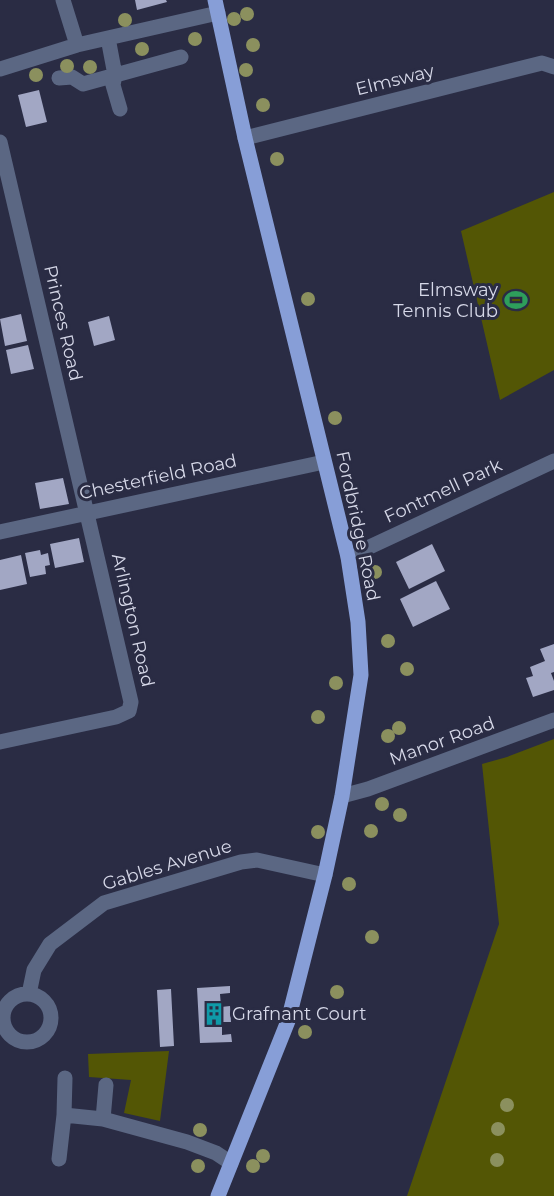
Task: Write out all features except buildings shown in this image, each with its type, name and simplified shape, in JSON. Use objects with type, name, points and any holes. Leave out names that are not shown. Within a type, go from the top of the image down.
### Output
[{"type":"main road","name":"Fordbridge Road","points":[[216,6],[245,138],[348,557],[358,622],[361,675],[342,796],[325,875],[288,1022],[218,1196]]},
{"type":"street","points":[[63,0],[77,45]]},
{"type":"street","points":[[0,69],[216,6]]},
{"type":"street","points":[[108,38],[115,75],[113,85],[120,109]]},
{"type":"street","points":[[59,78],[72,77],[83,84],[181,57]]},
{"type":"street","name":"Elmsway","points":[[245,138],[542,63],[554,66]]},
{"type":"street","name":"Princes Road","points":[[0,142],[88,512]]},
{"type":"street","name":"Fontmell Park","points":[[348,557],[554,461]]},
{"type":"street","name":"Chesterfield Road","points":[[0,532],[324,462]]},
{"type":"street","name":"Arlington Road","points":[[0,742],[116,717],[129,711],[132,702],[88,512]]},
{"type":"street","name":"Manor Road","points":[[342,796],[368,789],[554,720]]},
{"type":"street","name":"Gables Avenue","points":[[29,994],[34,970],[50,944],[104,903],[241,862],[257,860],[325,875]]},
{"type":"street","points":[[59,1160],[65,1078]]},
{"type":"street","points":[[103,1119],[106,1084]]},
{"type":"street","points":[[64,1115],[103,1119],[187,1143],[216,1153],[231,1163]]},
{"type":"shaded area","name":"Elmsway Tennis Club","points":[[554,192],[554,370],[500,400],[461,231]]},
{"type":"shaded area","points":[[554,739],[554,1196],[407,1196],[499,924],[482,764]]},
{"type":"shaded area","points":[[169,1051],[160,1121],[124,1113],[131,1080],[89,1077],[88,1054]]},
{"type":"place","name":"Elmsway Tennis Club","points":[[516,300]]},
{"type":"place","name":"Grafnant Court","points":[[214,1014]]}]
